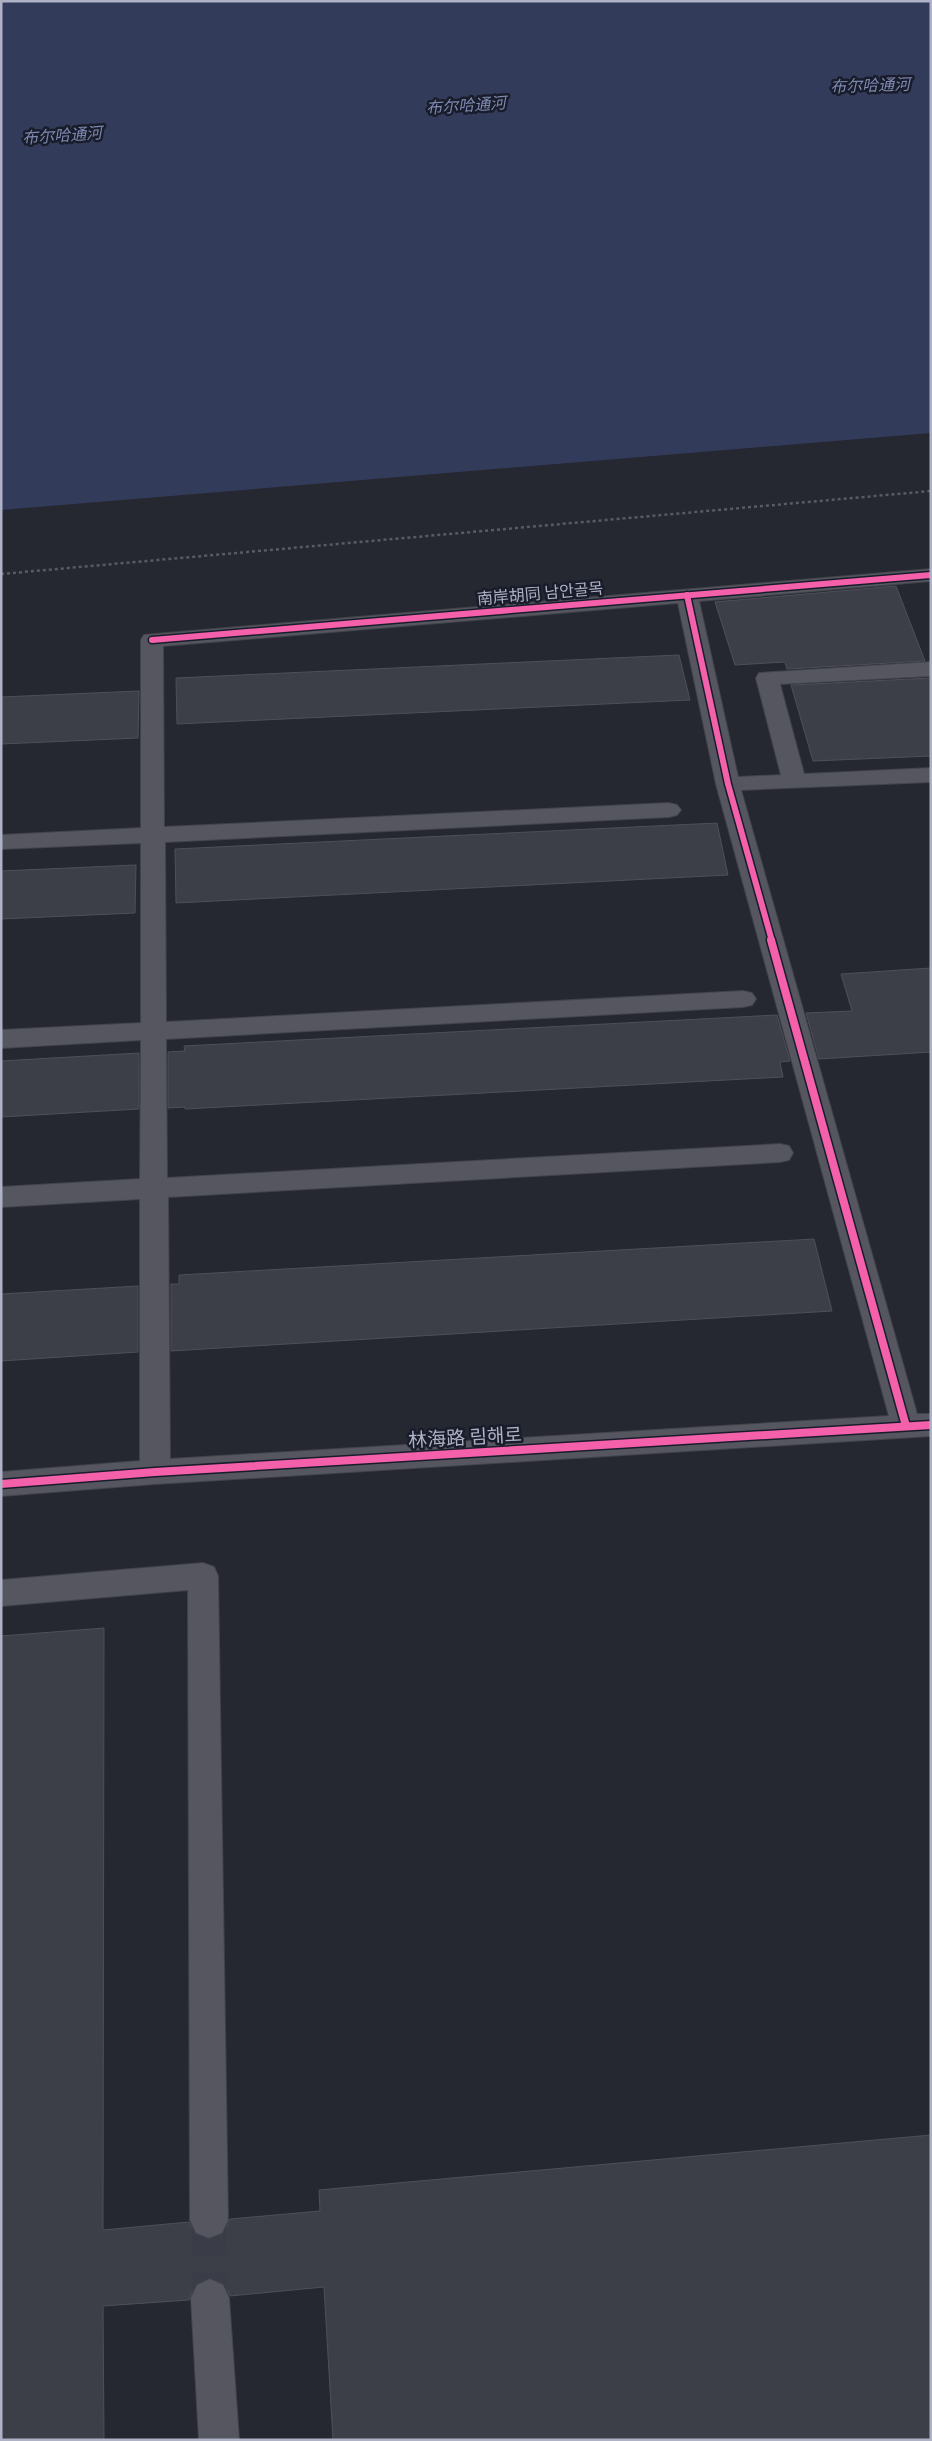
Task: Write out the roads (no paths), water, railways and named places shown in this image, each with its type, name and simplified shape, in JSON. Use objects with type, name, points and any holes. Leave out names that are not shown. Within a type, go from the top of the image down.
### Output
[{"type":"street","name":"南岸胡同 남안골목","points":[[152,835],[152,640],[931,575]]},
{"type":"street","points":[[686,595],[728,784],[918,1425]]},
{"type":"street","points":[[795,782],[767,678],[931,669]]},
{"type":"street","points":[[728,784],[931,775]]},
{"type":"street","points":[[1,842],[669,810]]},
{"type":"street","points":[[152,835],[155,1472]]},
{"type":"street","points":[[1,1039],[743,999]]},
{"type":"street","points":[[1,1197],[780,1153]]},
{"type":"street","name":"林海路 림해로","points":[[1,1484],[155,1472],[918,1425]]},
{"type":"street","points":[[1,1593],[203,1576],[209,2220]]},
{"type":"street","points":[[210,2298],[219,2440]]},
{"type":"water","name":"布尔哈通河","points":[[1,1],[931,1],[931,433],[1,510]]},
{"type":"tunnel","points":[[209,2220],[210,2298]]}]
